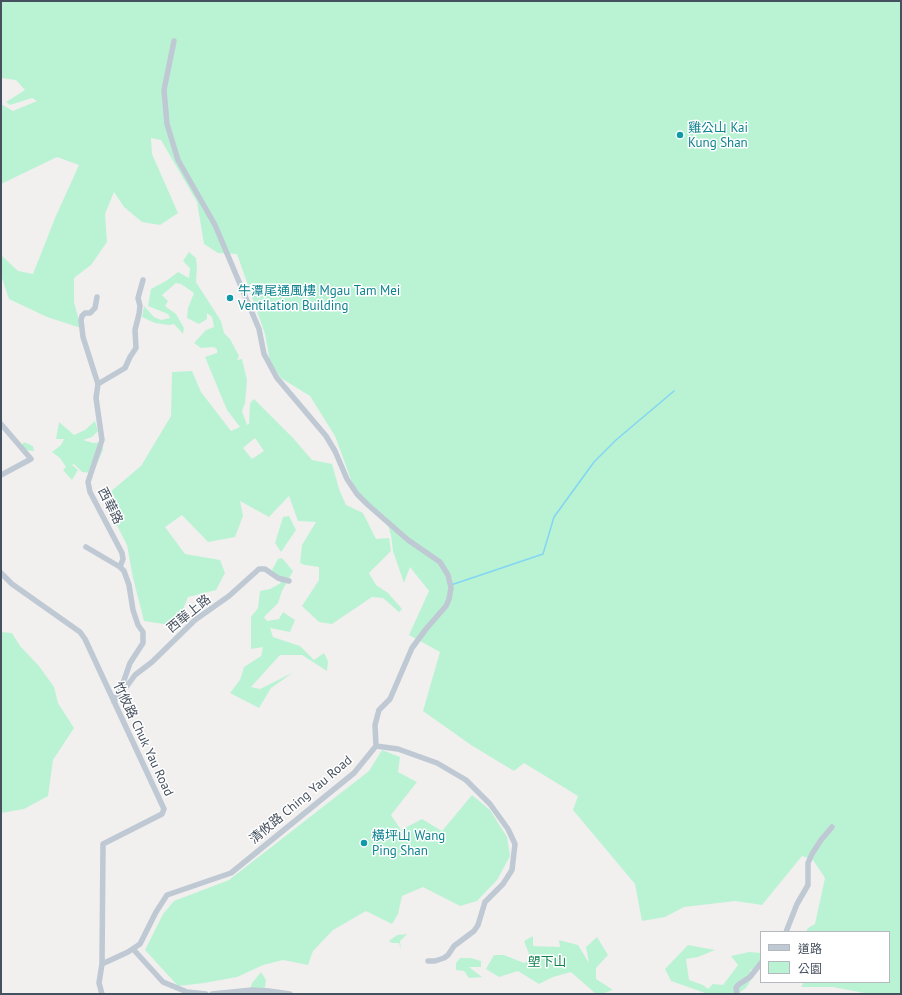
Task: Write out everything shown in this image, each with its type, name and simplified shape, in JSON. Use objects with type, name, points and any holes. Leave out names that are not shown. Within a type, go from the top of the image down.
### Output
[{"type":"street","points":[[174,41],[164,90],[166,124],[178,160],[215,225],[259,329],[264,354],[277,378],[323,431],[335,451],[347,479],[357,494],[408,540],[440,562],[450,578],[450,592],[446,606],[426,628],[412,648],[390,699],[379,710],[375,725],[376,746],[398,749],[430,761],[466,780],[490,804],[508,829],[515,844],[512,870],[503,884],[485,902],[478,926],[474,931],[454,946],[444,958],[428,961]]},
{"type":"street","points":[[97,297],[94,310],[85,313],[81,320],[83,337],[98,384],[125,368],[136,348],[134,330],[139,314],[140,306],[138,298],[143,280]]},
{"type":"street","name":"西華路","points":[[98,384],[96,398],[102,440],[88,482],[90,492],[122,553],[123,559],[120,566],[124,571],[129,585],[133,610],[138,625],[144,636],[143,643],[130,663],[121,689]]},
{"type":"street","points":[[1,424],[31,459],[1,475]]},
{"type":"street","points":[[86,547],[120,566]]},
{"type":"street","name":"西華上路","points":[[114,702],[121,689],[127,686],[135,675],[152,662],[195,620],[229,596],[259,569],[265,569],[278,578],[288,580]]},
{"type":"street","name":"竹攸路 Chuk Yau Road","points":[[1,573],[12,584],[80,632],[85,639],[164,809],[162,814],[103,844],[102,964],[100,983],[102,994]]},
{"type":"street","name":"清攸路 Ching Yau Road","points":[[102,964],[140,944],[156,912],[167,895],[231,873],[354,773],[376,746]]},
{"type":"street","points":[[786,931],[797,904],[808,885],[808,863],[821,840],[832,827]]},
{"type":"street","points":[[133,949],[164,982],[187,993],[206,994]]},
{"type":"street","points":[[737,994],[736,988],[738,984],[750,977],[760,964]]},
{"type":"street","points":[[212,994],[252,990],[290,994]]},
{"type":"green space","points":[[1,1],[901,1],[901,994],[869,994],[833,987],[801,987],[803,983],[890,983],[890,931],[806,931],[808,928],[815,924],[825,878],[813,860],[802,856],[762,905],[735,901],[684,907],[665,917],[642,921],[635,884],[573,810],[578,796],[524,763],[514,771],[471,745],[423,711],[440,652],[409,635],[429,591],[410,567],[404,583],[393,551],[391,535],[385,516],[356,493],[335,436],[310,396],[281,378],[270,362],[265,334],[237,254],[218,253],[204,244],[197,202],[161,140],[151,138],[152,154],[178,213],[160,225],[142,222],[124,207],[114,192],[105,214],[107,242],[91,265],[74,278],[74,302],[81,328],[47,317],[9,299],[1,275],[1,255],[18,271],[33,274],[55,218],[79,165],[57,157],[1,184],[1,104],[13,111],[37,101],[32,98],[10,105],[6,102],[25,90],[16,80],[1,78]]},
{"type":"green space","points":[[189,252],[196,258],[196,282],[221,321],[224,333],[230,339],[239,356],[237,360],[242,359],[247,380],[245,403],[242,411],[247,425],[249,424],[250,403],[254,399],[293,438],[312,460],[332,464],[339,489],[346,505],[363,513],[376,539],[389,538],[391,551],[369,573],[376,585],[388,593],[402,609],[399,612],[383,598],[372,597],[332,624],[319,622],[302,606],[319,580],[319,567],[300,563],[302,545],[316,522],[298,521],[289,496],[269,517],[240,501],[243,516],[235,537],[208,542],[182,515],[165,527],[185,554],[220,560],[225,573],[216,590],[188,597],[176,626],[144,621],[133,578],[127,545],[103,498],[141,466],[171,416],[172,372],[192,371],[201,392],[231,431],[240,427],[227,410],[205,357],[217,353],[217,349],[213,347],[201,348],[194,343],[206,330],[214,327],[212,317],[207,313],[207,319],[199,324],[187,318],[188,308],[194,293],[181,284],[176,283],[162,295],[168,301],[165,306],[176,314],[184,328],[183,334],[174,324],[169,325],[155,323],[142,317],[144,306],[154,317],[161,320],[170,318],[168,314],[148,306],[151,289],[166,281],[178,272],[189,278],[190,268],[183,261]],"holes":[[[255,438],[264,451],[252,459],[243,448]]]},
{"type":"green space","points":[[95,421],[98,431],[92,437],[83,440],[93,443],[103,442],[103,450],[93,473],[82,472],[74,464],[72,465],[78,470],[72,480],[63,470],[66,467],[60,458],[52,452],[61,445],[64,439],[56,439],[59,422],[74,435],[85,430]]},
{"type":"green space","points":[[24,442],[33,446],[34,451],[23,450],[21,446]]},
{"type":"green space","points":[[289,516],[296,530],[281,552],[275,543],[283,517]]},
{"type":"green space","points":[[282,558],[293,571],[282,591],[278,603],[264,617],[267,621],[279,619],[283,612],[295,620],[290,632],[270,628],[273,637],[300,646],[314,660],[324,653],[328,661],[327,671],[302,655],[280,655],[251,687],[260,689],[294,672],[271,688],[259,708],[230,693],[240,680],[244,667],[261,656],[263,647],[251,649],[251,617],[258,608],[260,591],[270,589],[281,583],[272,570],[278,559]]},
{"type":"green space","points":[[1,632],[12,633],[20,646],[39,666],[54,687],[58,703],[74,728],[53,760],[48,796],[24,809],[1,813]]},
{"type":"green space","points":[[382,750],[400,757],[398,772],[417,782],[391,815],[401,830],[422,819],[442,831],[472,795],[490,810],[507,837],[510,856],[497,880],[477,901],[460,906],[423,887],[402,896],[398,914],[392,924],[366,911],[333,930],[313,951],[308,965],[283,960],[263,965],[237,977],[178,986],[145,950],[163,914],[174,901],[229,880],[369,771]]},
{"type":"green space","points":[[407,934],[400,941],[401,949],[399,943],[392,943],[389,941],[397,935]]},
{"type":"green space","name":"塱下山","points":[[533,936],[533,946],[560,947],[559,940],[578,945],[589,963],[586,947],[597,937],[608,955],[596,968],[596,979],[613,990],[596,994],[571,972],[553,977],[539,984],[518,971],[499,977],[486,969],[494,955],[504,955],[524,963],[531,959],[524,941]]},
{"type":"green space","points":[[688,945],[715,950],[698,957],[686,959],[689,980],[703,985],[708,989],[713,984],[723,985],[738,965],[731,956],[749,952],[760,953],[760,967],[750,970],[751,980],[746,988],[737,994],[708,994],[671,981],[665,969]]},
{"type":"green space","points":[[460,958],[471,958],[481,961],[481,967],[469,967],[482,977],[469,978],[464,971],[456,970],[456,963]]},
{"type":"green space","points":[[261,972],[266,980],[264,994],[249,994],[252,983]]},
{"type":"waterway","points":[[451,585],[543,554],[554,517],[594,462],[616,440],[674,391]]},
{"type":"place","name":"雞公山 Kai Kung Shan","points":[[680,135]]},
{"type":"place","name":"牛潭尾通風樓 Mgau Tam Mei Ventilation Building","points":[[230,298]]},
{"type":"place","name":"橫坪山 Wang Ping Shan","points":[[364,843]]}]
